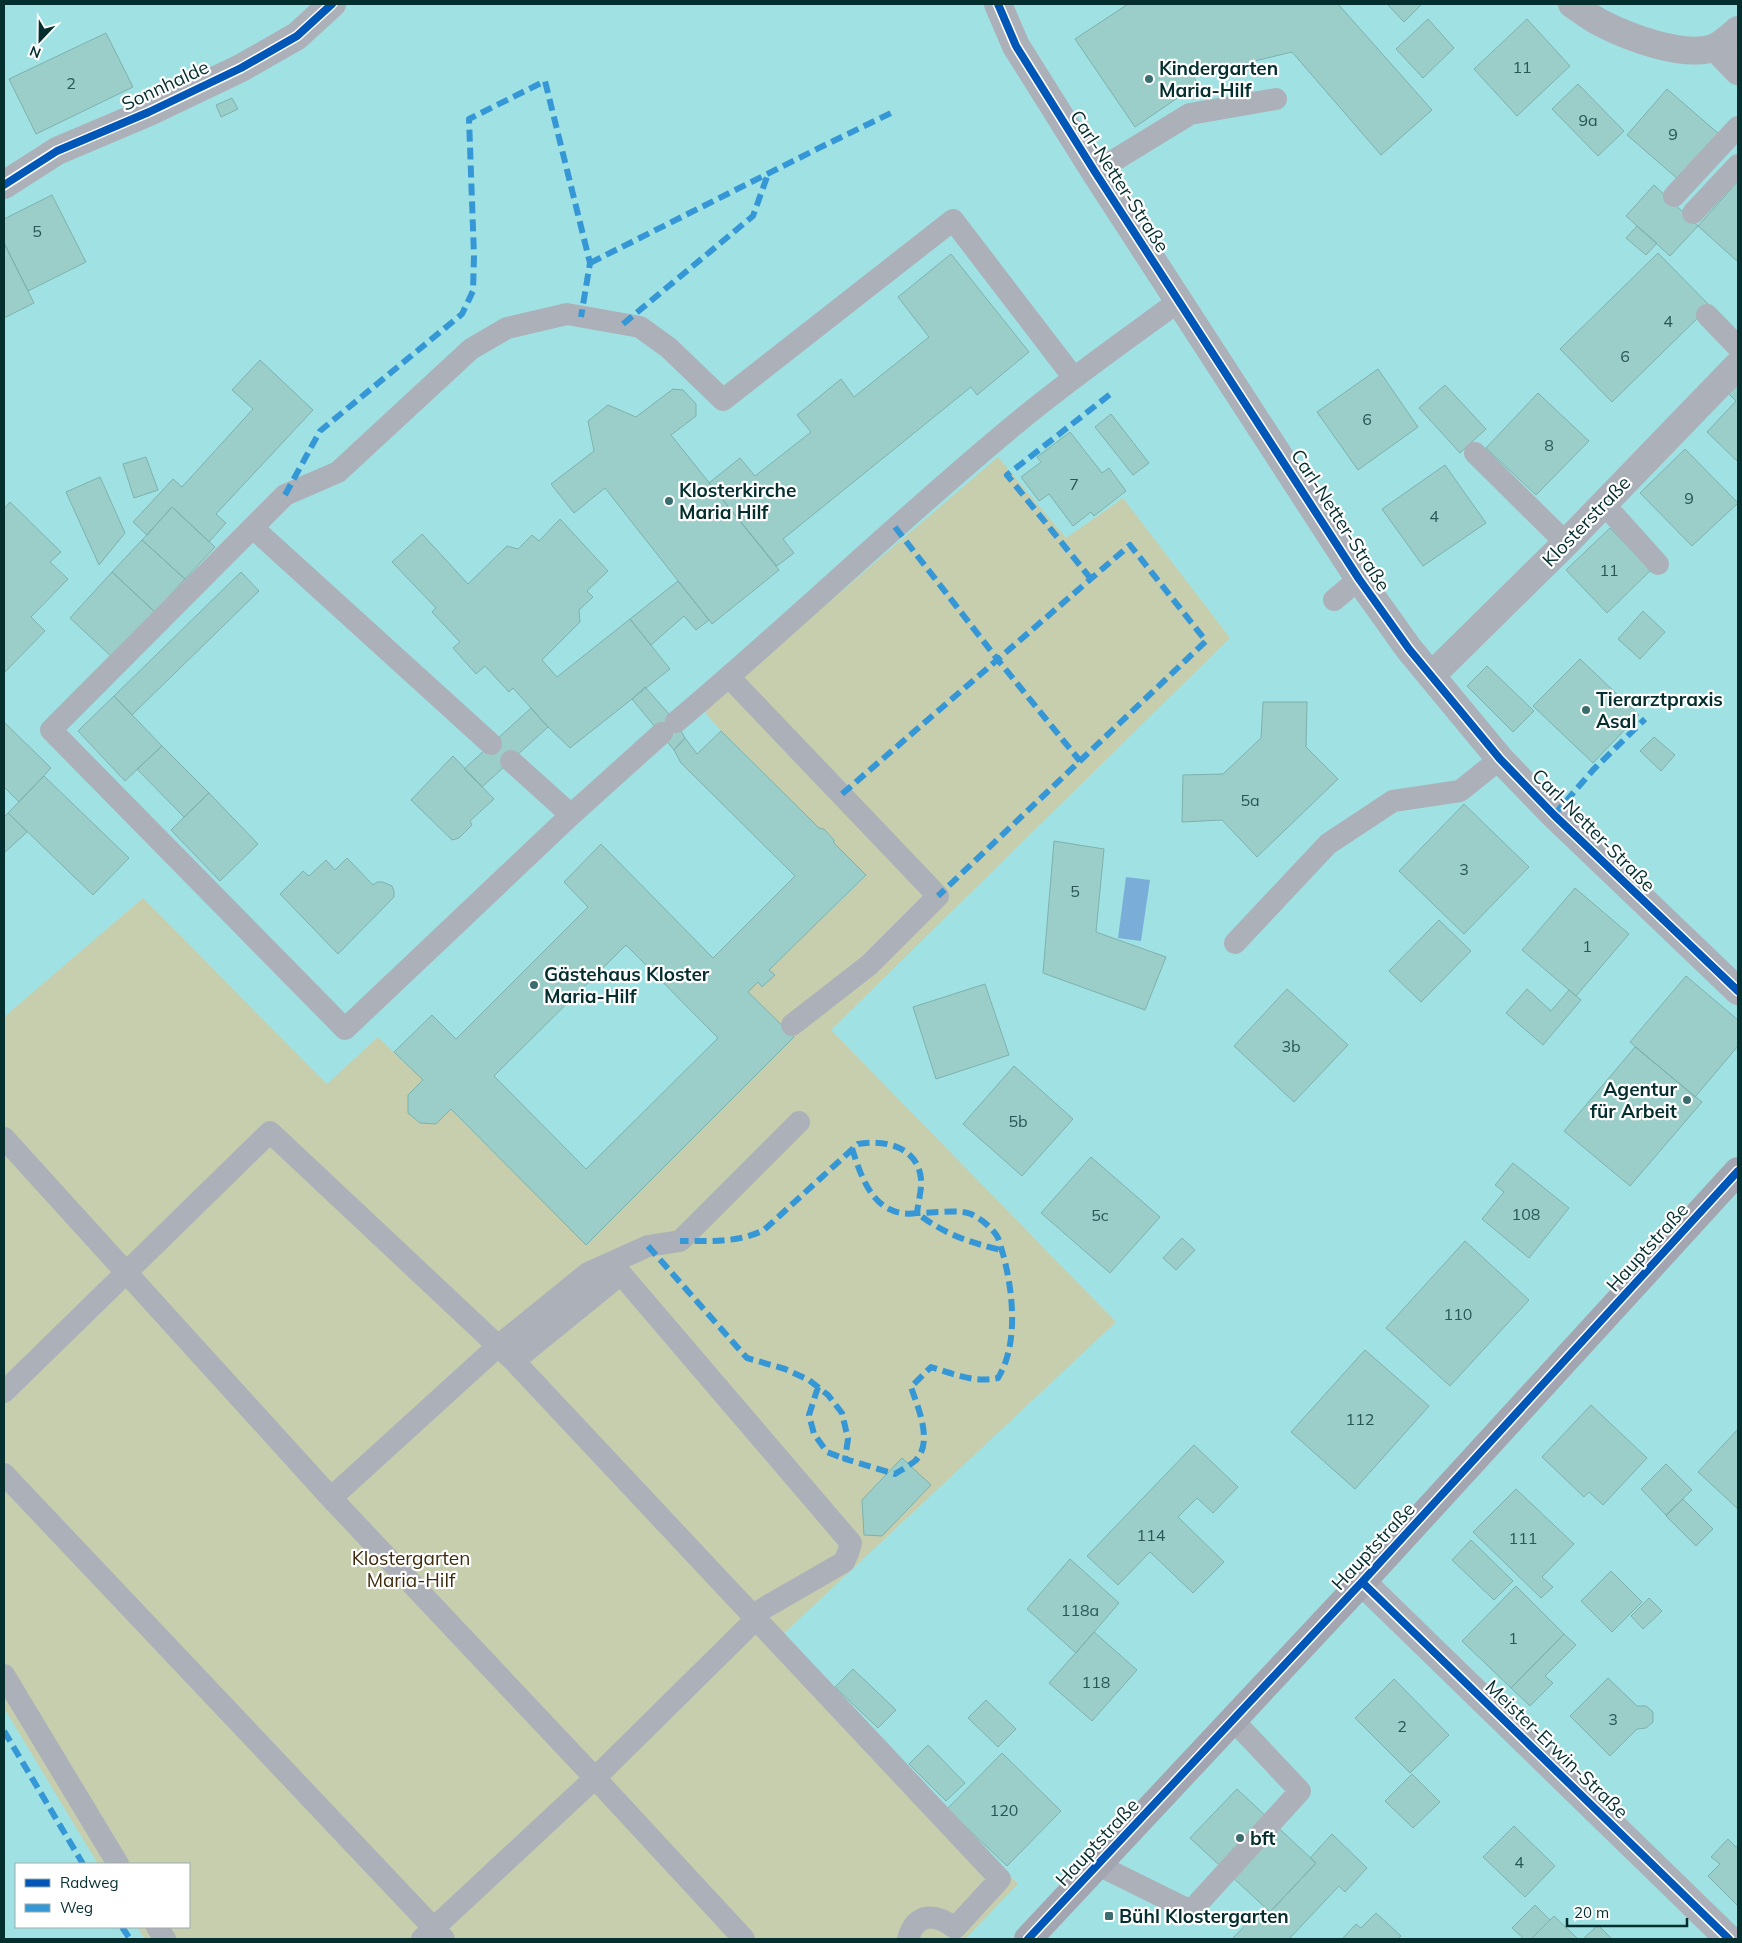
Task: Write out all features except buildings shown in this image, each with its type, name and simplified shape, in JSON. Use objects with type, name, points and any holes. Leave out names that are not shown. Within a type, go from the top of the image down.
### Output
[{"type":"street","name":"Sonnhalde","points":[[4,185],[57,150],[150,112],[241,68],[297,36],[332,4]]},
{"type":"street","name":"Carl-Netter-Straße","points":[[998,4],[1016,46],[1095,172],[1359,580],[1409,649],[1500,759],[1591,852],[1738,991]]},
{"type":"street","points":[[1572,4],[1601,23],[1672,49],[1698,51],[1715,47],[1738,30]]},
{"type":"street","points":[[1715,47],[1738,71]]},
{"type":"street","name":"Klosterstraße","points":[[1431,676],[1566,543],[1738,365]]},
{"type":"street","name":"Hauptstraße","points":[[1028,1939],[1362,1582],[1738,1171]]},
{"type":"street","name":"Meister-Erwin-Straße","points":[[1362,1582],[1728,1939]]},
{"type":"lane","points":[[1095,172],[1190,114],[1276,99]]},
{"type":"lane","points":[[1674,196],[1738,127]]},
{"type":"lane","points":[[1693,213],[1738,165]]},
{"type":"lane","points":[[1074,378],[953,220],[723,400],[669,348],[640,327],[567,314],[507,328],[471,349],[338,472],[286,496],[51,730],[346,1028],[572,815],[669,727],[729,677],[895,526],[1024,417],[1178,301]]},
{"type":"lane","points":[[1707,315],[1738,347]]},
{"type":"lane","points":[[1475,454],[1566,543]]},
{"type":"lane","points":[[1603,503],[1658,564]]},
{"type":"lane","points":[[253,528],[491,744]]},
{"type":"lane","points":[[1334,600],[1359,580]]},
{"type":"lane","points":[[729,677],[938,896],[869,965],[792,1025]]},
{"type":"lane","points":[[1235,943],[1328,844],[1393,801],[1460,792],[1500,759]]},
{"type":"lane","points":[[511,761],[572,815]]},
{"type":"lane","points":[[506,1354],[588,1273],[648,1246],[680,1242],[799,1122]]},
{"type":"lane","points":[[4,1392],[270,1132],[506,1354],[1000,1879],[956,1928],[946,1921],[935,1918],[923,1918],[914,1925],[908,1939]]},
{"type":"lane","points":[[4,1138],[331,1498],[744,1939]]},
{"type":"lane","points":[[4,1474],[433,1935],[595,1778],[754,1617],[844,1562],[851,1543],[621,1274],[506,1354],[331,1498]]},
{"type":"lane","points":[[4,1675],[117,1863]]},
{"type":"lane","points":[[1098,1865],[1191,1911],[1300,1791],[1233,1720]]},
{"type":"lane","points":[[158,1928],[165,1939]]},
{"type":"green space","name":"Klostergarten Maria-Hilf","points":[[998,457],[1066,538],[1123,498],[1230,638],[831,1030],[1116,1322],[780,1637],[1018,1884],[965,1939],[145,1939],[138,1928],[190,1928],[190,1863],[97,1863],[4,1708],[4,1017],[143,898],[327,1084],[378,1037],[423,1080],[408,1095],[408,1113],[420,1123],[435,1124],[451,1109],[587,1244],[794,1037],[748,992],[758,982],[763,987],[774,975],[769,970],[866,876],[834,843],[834,839],[824,829],[819,828],[721,731],[703,710]]},
{"type":"water","points":[[1126,877],[1150,880],[1141,941],[1118,938]]},
{"type":"marked path","points":[[285,495],[320,431],[462,314],[473,291],[474,256],[469,119],[545,81],[590,263],[581,317]]},
{"type":"marked path","points":[[590,263],[891,113]]},
{"type":"marked path","points":[[623,324],[753,216],[768,174]]},
{"type":"marked path","points":[[1091,579],[1007,475],[1113,392]]},
{"type":"marked path","points":[[895,527],[998,660],[1080,761]]},
{"type":"marked path","points":[[842,794],[1130,545],[1206,641],[938,896]]},
{"type":"marked path","points":[[1554,815],[1593,770],[1645,719]]},
{"type":"marked path","points":[[648,1246],[747,1358],[785,1369],[809,1380],[828,1395],[842,1413],[848,1439],[845,1459],[895,1474],[915,1461],[921,1454],[923,1445],[923,1425],[911,1387],[931,1367],[972,1379],[989,1379],[998,1378],[1005,1364],[1009,1349],[1012,1317],[1007,1269],[998,1238],[988,1226],[971,1214],[953,1211],[917,1213],[921,1183],[919,1168],[914,1159],[907,1153],[889,1144],[858,1144],[764,1230],[734,1239],[680,1241]]},
{"type":"marked path","points":[[852,1148],[866,1185],[881,1204],[891,1210],[903,1213],[917,1213],[937,1227],[957,1236],[1001,1250]]},
{"type":"marked path","points":[[818,1387],[809,1415],[814,1434],[827,1452],[845,1459]]},
{"type":"marked path","points":[[4,1731],[82,1863]]},
{"type":"marked path","points":[[123,1928],[130,1939]]},
{"type":"cycle path","points":[[4,185],[57,151],[149,112],[241,68],[297,36],[332,4]]},
{"type":"cycle path","points":[[998,4],[1016,46],[1095,172],[1359,579],[1409,649],[1500,759],[1554,815],[1738,991]]},
{"type":"cycle path","points":[[1028,1939],[1362,1582],[1738,1171]]},
{"type":"cycle path","points":[[1362,1582],[1729,1939]]},
{"type":"place","name":"Kindergarten Maria-Hilf","points":[[1149,79]]},
{"type":"place","name":"Klosterkirche Maria Hilf","points":[[669,501]]},
{"type":"place","name":"Tierarztpraxis Asal","points":[[1586,710]]},
{"type":"place","name":"Gästehaus Kloster Maria-Hilf","points":[[534,985]]},
{"type":"place","name":"Agentur für Arbeit","points":[[1687,1100]]},
{"type":"place","name":"bft","points":[[1240,1838]]},
{"type":"place","name":"Bühl Klostergarten","points":[[1109,1916]]}]
